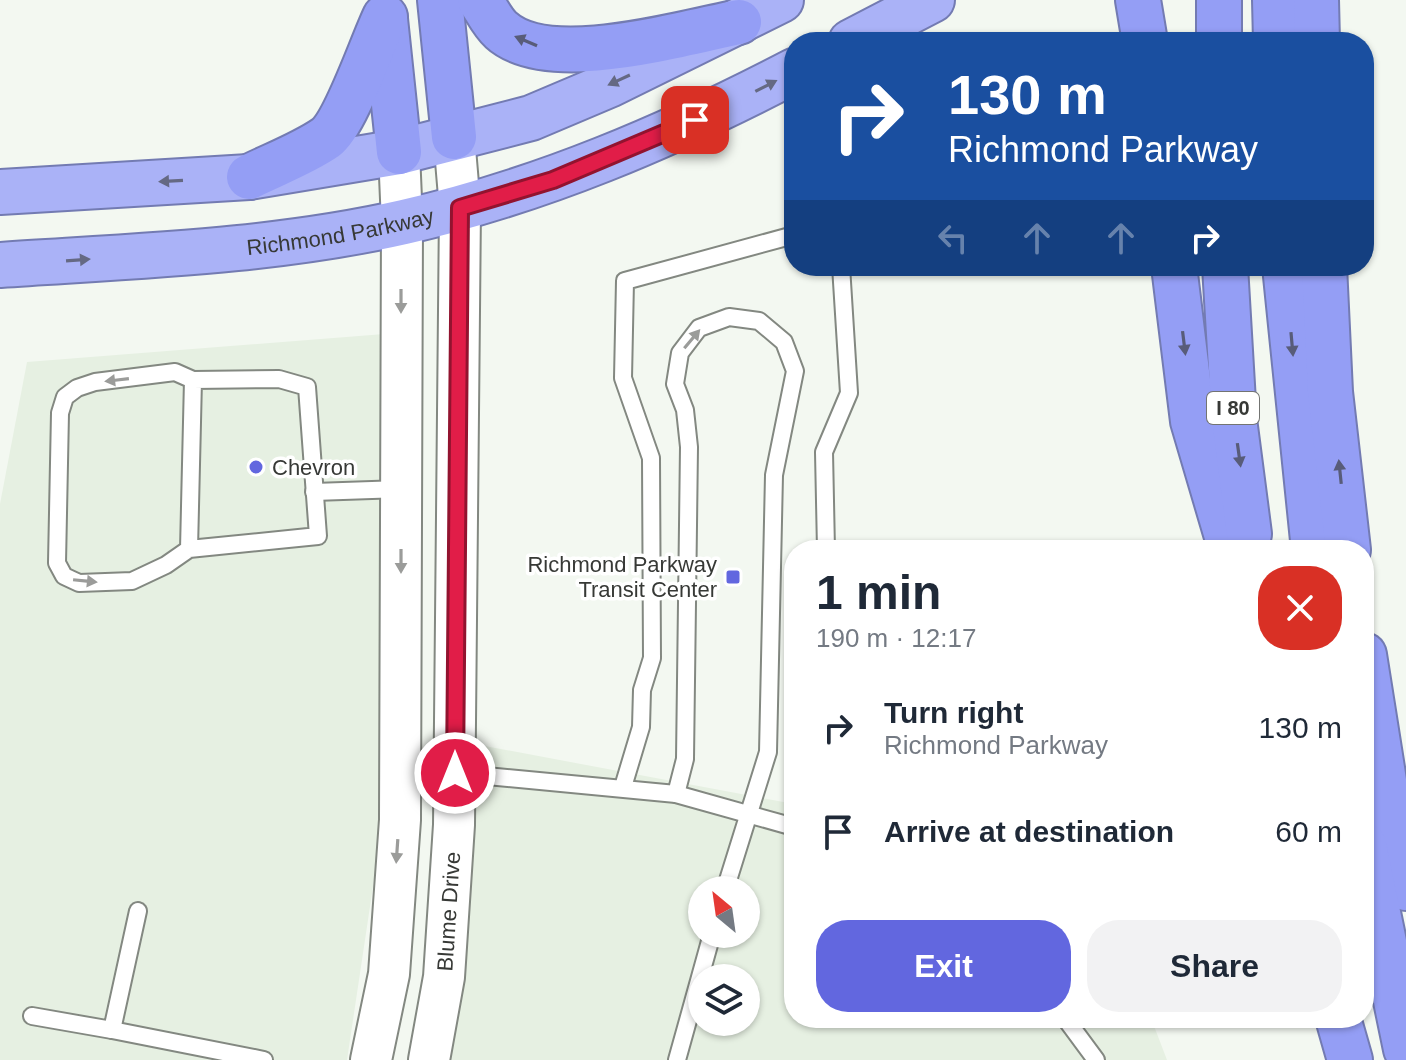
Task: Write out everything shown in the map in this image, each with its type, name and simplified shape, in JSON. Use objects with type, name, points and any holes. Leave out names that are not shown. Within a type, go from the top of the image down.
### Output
[{"type":"highway","points":[[440,0],[454,137]]},
{"type":"highway","points":[[480,0],[502,31],[539,47],[608,49],[739,22]]},
{"type":"highway","points":[[0,192],[249,177],[399,152],[531,118],[781,0]]},
{"type":"highway","points":[[870,32],[932,0]]},
{"type":"highway","points":[[1138,0],[1143,32]]},
{"type":"highway","points":[[1219,0],[1219,32]]},
{"type":"highway","points":[[1275,0],[1276,32]]},
{"type":"highway","points":[[1316,0],[1317,32]]},
{"type":"highway","points":[[386,8],[399,152]]},
{"type":"highway","points":[[249,177],[328,137],[352,98],[386,8]]},
{"type":"highway","name":"Richmond Parkway","points":[[0,265],[225,249],[402,223],[553,180],[639,146],[784,76]]},
{"type":"highway","points":[[1175,276],[1193,421],[1228,540]]},
{"type":"highway","name":"I 80","points":[[1226,276],[1234,419],[1250,540]]},
{"type":"highway","points":[[1286,276],[1296,406],[1313,540]]},
{"type":"highway","points":[[1324,276],[1330,392],[1347,540]]},
{"type":"highway","points":[[1374,710],[1406,888]]},
{"type":"highway","points":[[1374,894],[1406,1049]]},
{"type":"highway","points":[[1341,1028],[1350,1060]]},
{"type":"street","name":"Blume Drive","points":[[429,1060],[444,977],[455,773],[460,208],[454,137]]},
{"type":"street","points":[[371,1060],[389,974],[400,773],[402,223],[399,152]]},
{"type":"lane","points":[[623,787],[641,727],[642,690],[652,658],[651,458],[623,378],[625,281],[784,238]]},
{"type":"lane","points":[[826,540],[824,452],[849,393],[842,276]]},
{"type":"lane","points":[[676,794],[685,759],[689,447],[685,410],[675,384],[680,353],[699,328],[729,317],[759,321],[784,342],[795,371],[774,475],[768,752],[730,876]]},
{"type":"lane","points":[[175,372],[193,380],[279,379],[307,387],[318,536],[189,549],[166,565],[132,581],[79,583],[64,576],[57,563],[60,413],[65,397],[77,388],[95,382],[175,372]]},
{"type":"lane","points":[[189,549],[193,380]]},
{"type":"lane","points":[[314,492],[401,489]]},
{"type":"lane","points":[[400,773],[455,773],[676,794],[784,824]]},
{"type":"lane","points":[[112,1030],[138,911]]},
{"type":"lane","points":[[677,1060],[708,948]]},
{"type":"lane","points":[[32,1016],[264,1060]]},
{"type":"lane","points":[[1072,1028],[1096,1060]]},
{"type":"shaded area","points":[[397,333],[390,773],[347,1060],[0,1060],[0,504],[27,362]]},
{"type":"shaded area","points":[[469,743],[784,802],[784,1028],[1155,1028],[1167,1060],[443,1060]]},
{"type":"place","name":"Chevron","points":[[256,467]]},
{"type":"place","name":"Richmond Parkway Transit Center","points":[[733,577]]},
{"type":"route","points":[[455,773],[460,208],[553,180],[695,120]]}]
